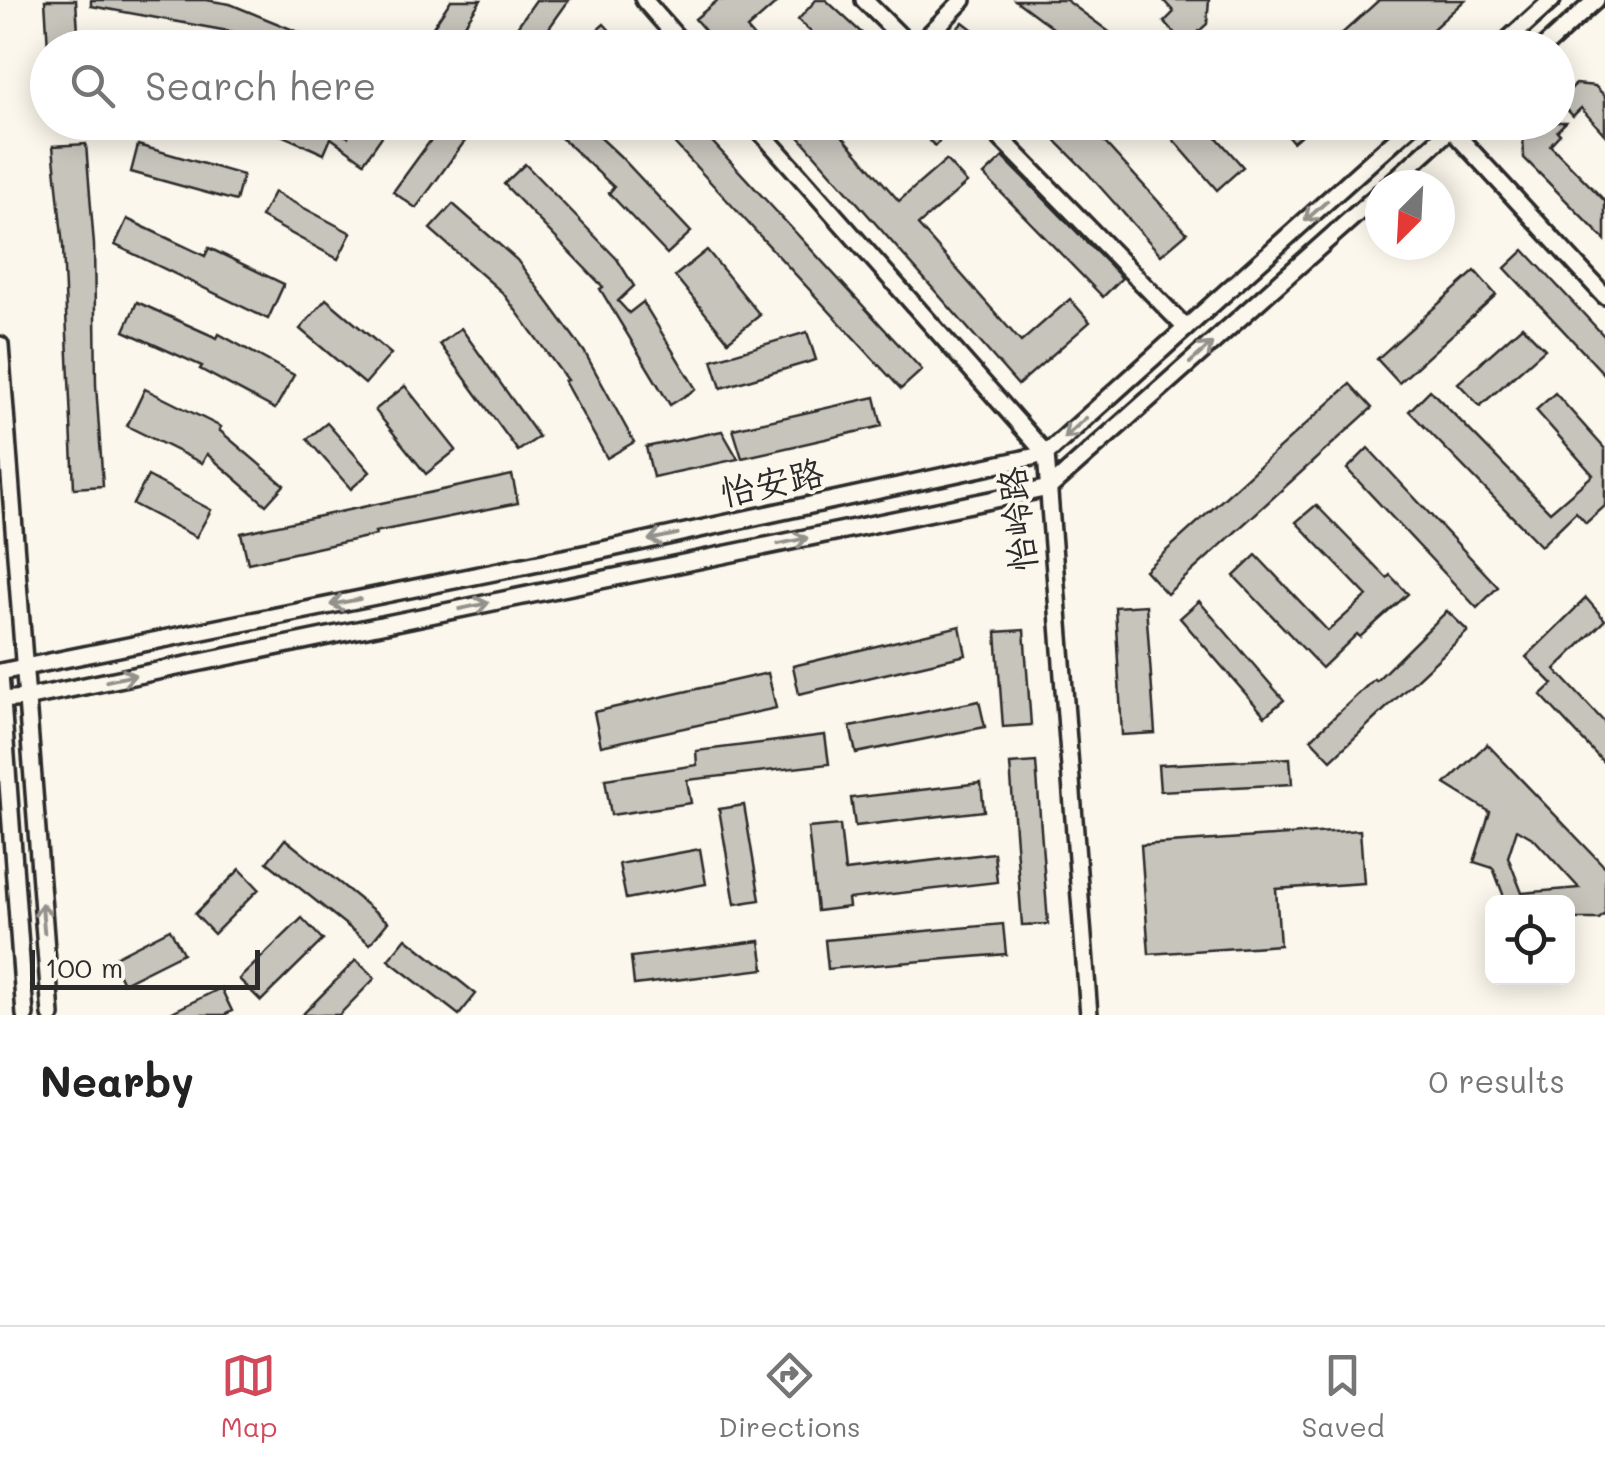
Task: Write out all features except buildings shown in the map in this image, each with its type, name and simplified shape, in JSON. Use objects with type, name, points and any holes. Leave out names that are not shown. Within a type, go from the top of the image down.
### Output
[{"type":"street","points":[[644,0],[670,30]]},
{"type":"street","points":[[864,0],[895,30]]},
{"type":"street","points":[[932,30],[963,0]]},
{"type":"street","points":[[1518,30],[1552,0]]},
{"type":"street","points":[[1562,30],[1596,0]]},
{"type":"street","name":"怡岭路","points":[[768,140],[1046,454],[1088,1015]]},
{"type":"street","points":[[1003,140],[1186,328]]},
{"type":"street","name":"怡安路","points":[[0,673],[598,551],[1046,454],[1395,140]]},
{"type":"street","points":[[1405,170],[1439,140]]},
{"type":"street","points":[[1467,140],[1605,296]]},
{"type":"street","points":[[1048,488],[1365,206]]},
{"type":"street","points":[[0,344],[51,1015]]},
{"type":"street","name":"怡安路","points":[[1,700],[26,698],[1048,488]]},
{"type":"street","points":[[0,673],[26,1015]]}]
